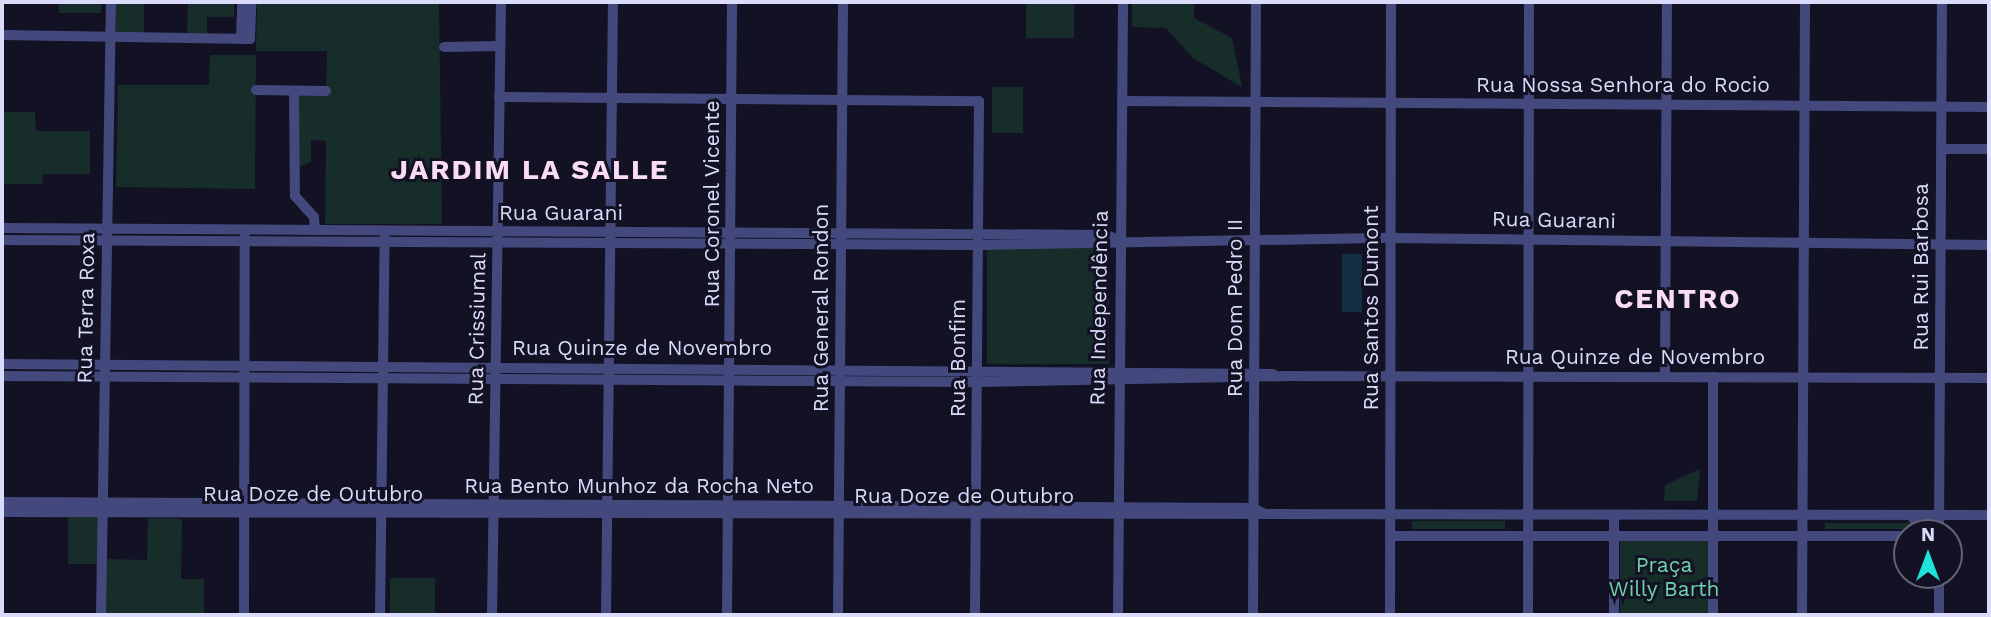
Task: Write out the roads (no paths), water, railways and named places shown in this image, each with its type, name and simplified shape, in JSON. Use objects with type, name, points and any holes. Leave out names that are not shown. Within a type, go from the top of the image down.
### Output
[{"type":"street","name":"Rua Terra Roxa","points":[[101,615],[111,2]]},
{"type":"street","points":[[241,39],[242,2]]},
{"type":"street","points":[[2,35],[250,39],[251,2]]},
{"type":"street","name":"Rua Crissiumal","points":[[492,615],[500,2]]},
{"type":"street","points":[[606,615],[613,2]]},
{"type":"street","name":"Rua Coronel Vicente","points":[[727,615],[732,381],[732,2]]},
{"type":"street","name":"Rua General Rondon","points":[[838,615],[843,2]]},
{"type":"street","name":"Rua Independência","points":[[1118,615],[1117,382],[1123,2]]},
{"type":"street","name":"Rua Dom Pedro II","points":[[1253,615],[1257,512],[1254,375],[1256,2]]},
{"type":"street","name":"Rua Santos Dumont","points":[[1390,615],[1391,2]]},
{"type":"street","points":[[1528,615],[1529,2]]},
{"type":"street","points":[[1665,376],[1667,2]]},
{"type":"street","points":[[1802,615],[1805,2]]},
{"type":"street","name":"Rua Rui Barbosa","points":[[1939,519],[1942,2]]},
{"type":"street","points":[[444,47],[500,46]]},
{"type":"street","points":[[256,90],[327,91]]},
{"type":"street","points":[[294,91],[295,196],[314,217],[315,230]]},
{"type":"street","points":[[499,97],[842,100]]},
{"type":"street","name":"Rua Bonfim","points":[[842,100],[979,102],[975,615]]},
{"type":"street","name":"Rua Nossa Senhora do Rocio","points":[[1122,101],[1989,107]]},
{"type":"street","points":[[1941,149],[1989,149]]},
{"type":"street","name":"Rua Guarani","points":[[2,228],[107,234],[731,239],[841,245],[978,239]]},
{"type":"street","name":"Rua Guarani","points":[[245,234],[315,230],[385,235]]},
{"type":"street","name":"Rua Guarani","points":[[731,239],[841,232],[978,239],[1391,238],[1989,245]]},
{"type":"street","name":"Rua Guarani","points":[[2,240],[107,234]]},
{"type":"street","points":[[244,615],[245,234]]},
{"type":"street","points":[[380,615],[385,235]]},
{"type":"street","name":"Rua Quinze de Novembro","points":[[2,364],[244,365],[384,373]]},
{"type":"street","name":"Rua Quinze de Novembro","points":[[2,376],[244,378],[384,373],[609,373],[732,368],[840,368],[1118,369],[1282,376],[1989,378]]},
{"type":"street","name":"Rua Quinze de Novembro","points":[[609,373],[732,381],[977,382],[1117,382],[1254,375]]},
{"type":"street","points":[[1713,377],[1713,615]]},
{"type":"street","name":"Rua Bento Munhoz da Rocha Neto","points":[[2,502],[102,507],[1118,512]]},
{"type":"street","points":[[2,512],[102,507]]},
{"type":"street","points":[[1118,512],[1989,515]]},
{"type":"street","points":[[1412,536],[1405,525],[1413,515]]},
{"type":"street","points":[[1506,536],[1507,515]]},
{"type":"street","points":[[1549,536],[1542,527],[1550,515]]},
{"type":"street","points":[[1598,515],[1604,525],[1598,536]]},
{"type":"street","points":[[1614,515],[1614,615]]},
{"type":"street","points":[[1632,515],[1626,526],[1632,536]]},
{"type":"street","points":[[1695,515],[1701,525],[1695,536]]},
{"type":"street","points":[[1732,515],[1726,524],[1732,536]]},
{"type":"street","points":[[1780,515],[1786,528],[1781,536]]},
{"type":"street","points":[[1824,515],[1817,527],[1824,536]]},
{"type":"street","points":[[1911,515],[1914,519]]},
{"type":"street","points":[[1390,536],[1893,536]]},
{"type":"street","points":[[1939,589],[1939,615]]},
{"type":"water","points":[[1342,254],[1362,254],[1362,312],[1342,312]]},
{"type":"district","name":"JARDIM LA SALLE","points":[[530,170]]},
{"type":"district","name":"CENTRO","points":[[1678,299]]},
{"type":"park label","name":"Praça Willy Barth","points":[[1664,577]]}]
